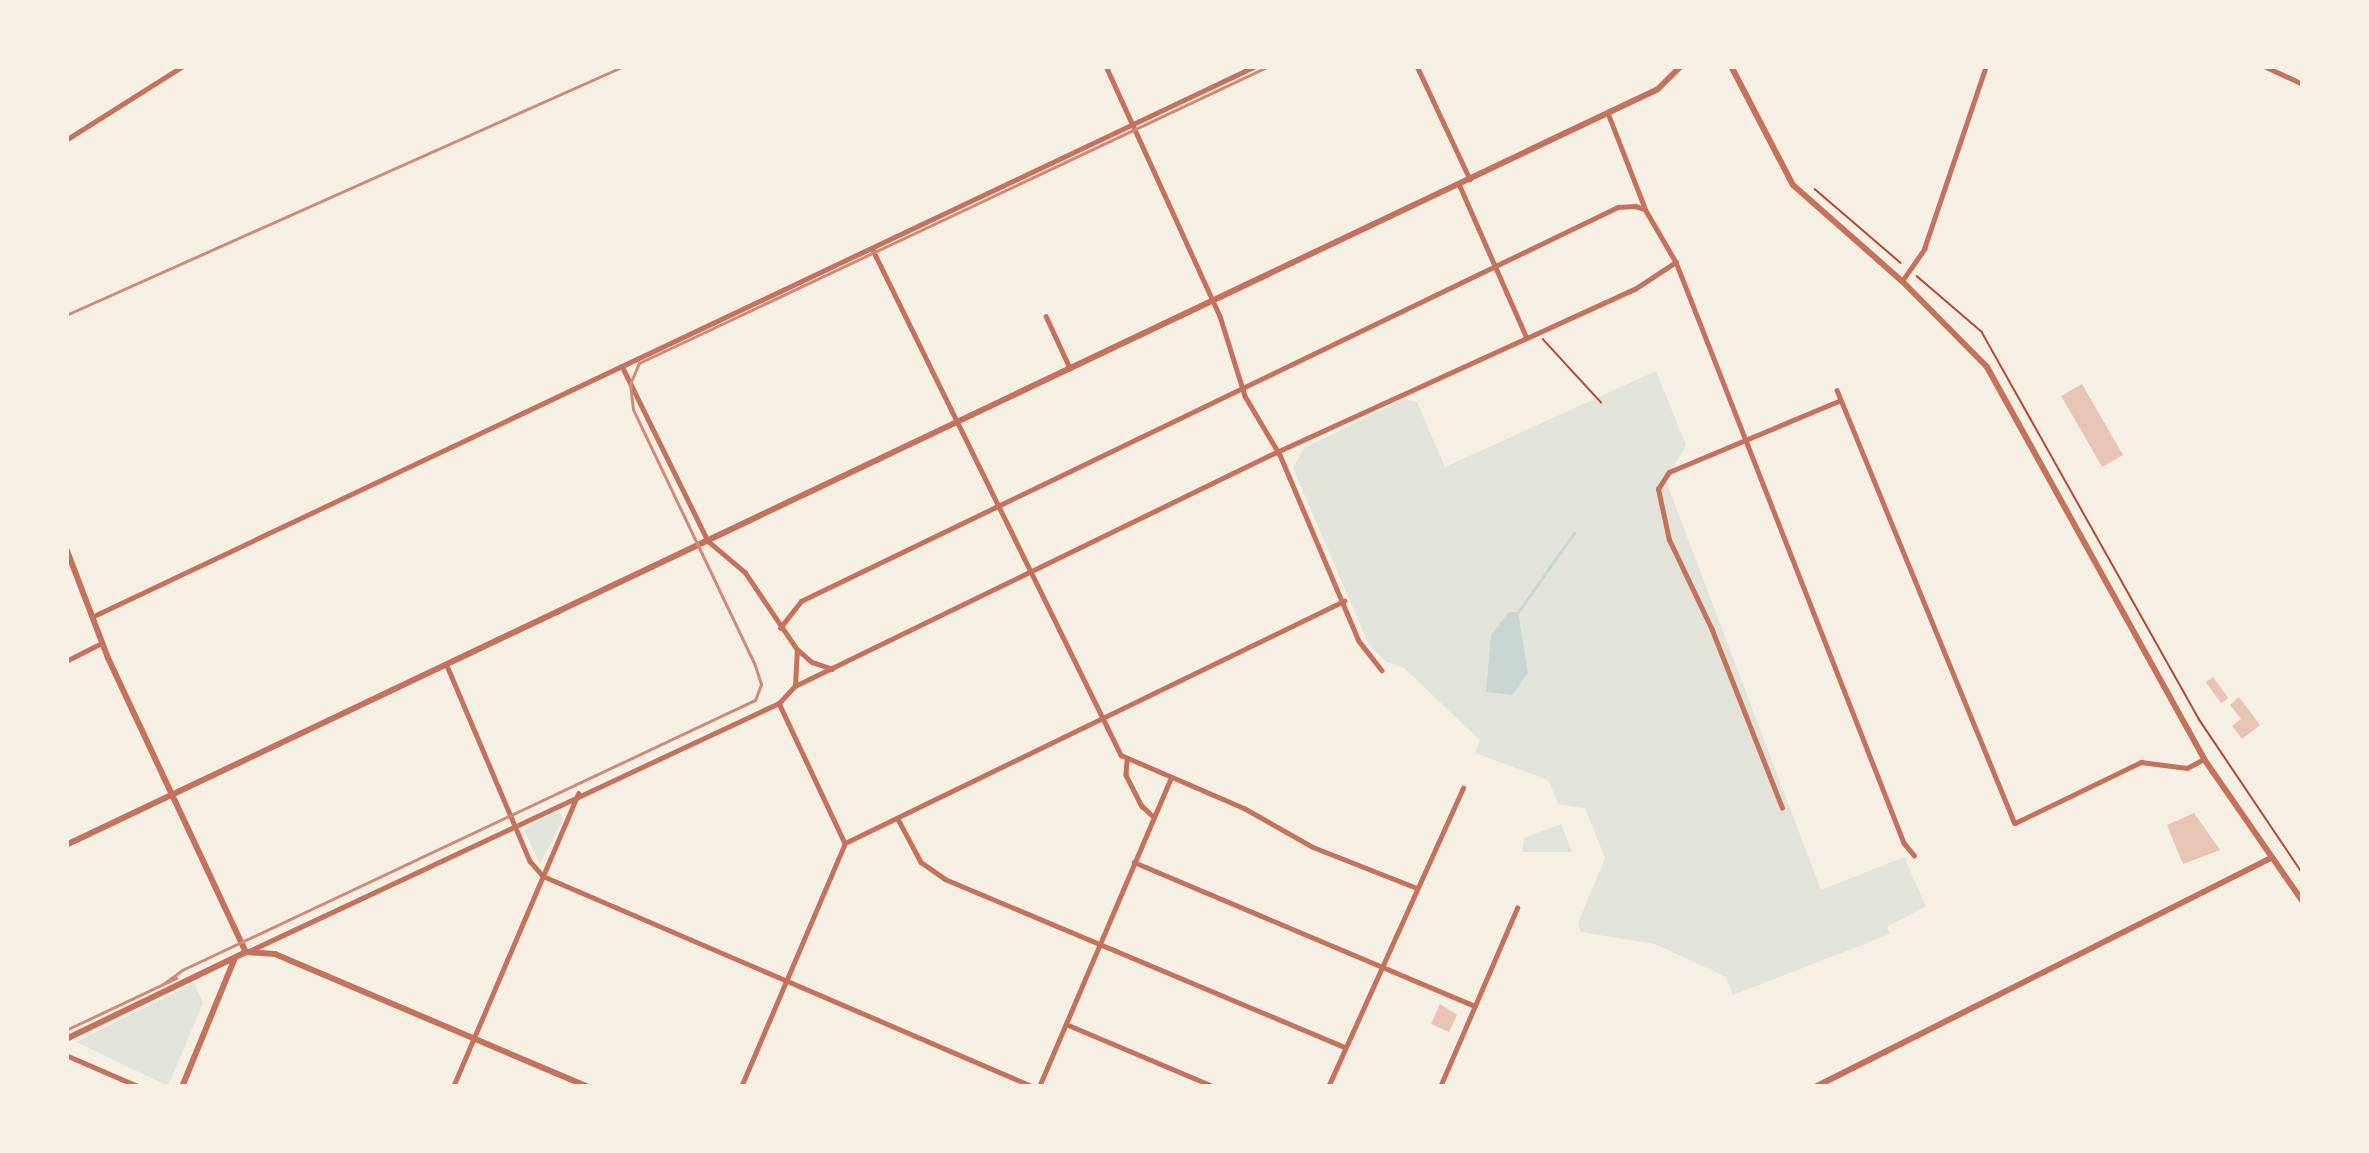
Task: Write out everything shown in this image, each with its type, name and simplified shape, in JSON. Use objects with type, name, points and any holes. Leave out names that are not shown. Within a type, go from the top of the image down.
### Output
[{"type":"street","points":[[66,140],[183,66]]},
{"type":"street","points":[[1106,66],[1214,300],[1264,437],[1280,455],[1359,641],[1382,670]]},
{"type":"street","points":[[96,615],[1256,66]]},
{"type":"street","points":[[1417,66],[1470,179]]},
{"type":"street","points":[[66,845],[448,668],[1608,113],[1666,85],[1681,66]]},
{"type":"street","points":[[1731,66],[1793,185],[1902,281],[1987,367],[2204,759],[2303,902]]},
{"type":"street","points":[[1902,281],[1924,249],[1986,66]]},
{"type":"street","points":[[2264,66],[2303,84]]},
{"type":"street","points":[[1608,113],[1645,209],[1676,262],[1902,838],[1914,855]]},
{"type":"street","points":[[1459,184],[1528,340]]},
{"type":"street","points":[[780,628],[801,601],[1618,207],[1645,209]]},
{"type":"street","points":[[872,248],[1002,505],[1101,720],[1127,761],[1244,808],[1313,847],[1417,887]]},
{"type":"street","points":[[66,1039],[779,703],[795,686],[1636,289],[1676,262]]},
{"type":"street","points":[[1046,316],[1070,368]]},
{"type":"street","points":[[622,366],[708,541],[745,572],[797,649],[812,662],[832,669]]},
{"type":"street","points":[[1837,390],[2015,823],[2140,762],[2187,768],[2204,759]]},
{"type":"street","points":[[1782,808],[1657,500],[1669,472],[1841,400]]},
{"type":"street","points":[[66,548],[96,615],[102,643],[246,952]]},
{"type":"street","points":[[740,1087],[845,843],[1344,601]]},
{"type":"street","points":[[66,661],[102,643]]},
{"type":"street","points":[[795,686],[797,649]]},
{"type":"street","points":[[448,668],[518,823],[530,861],[543,876],[1036,1087],[1170,780]]},
{"type":"street","points":[[779,703],[845,843]]},
{"type":"street","points":[[1127,761],[1126,775],[1142,806],[1154,817]]},
{"type":"street","points":[[1328,1087],[1463,788]]},
{"type":"street","points":[[453,1087],[578,794]]},
{"type":"street","points":[[897,818],[921,862],[945,880],[1343,1046]]},
{"type":"street","points":[[1815,1087],[2271,858]]},
{"type":"street","points":[[1134,862],[1474,1006]]},
{"type":"street","points":[[1443,1086],[1516,908]]},
{"type":"street","points":[[246,952],[275,954],[588,1087]]},
{"type":"street","points":[[182,1087],[235,958]]},
{"type":"street","points":[[1066,1024],[1215,1087]]},
{"type":"street","points":[[66,1055],[140,1087]]},
{"type":"path","points":[[1815,189],[1904,266]]},
{"type":"path","points":[[1917,276],[1982,332],[2208,733],[2303,874]]},
{"type":"path","points":[[1540,334],[1601,402]]},
{"type":"shaded area","points":[[1656,371],[1686,445],[1666,481],[1821,890],[1904,857],[1926,906],[1887,927],[1890,934],[1733,995],[1726,977],[1655,944],[1581,932],[1578,923],[1605,858],[1585,808],[1559,805],[1548,780],[1475,753],[1480,740],[1404,668],[1387,662],[1369,645],[1293,468],[1304,448],[1404,399],[1417,402],[1445,467]]},
{"type":"shaded area","points":[[1509,612],[1518,612],[1528,673],[1512,695],[1486,692],[1491,635]]},
{"type":"shaded area","points":[[552,812],[560,813],[563,820],[540,864],[524,830]]},
{"type":"shaded area","points":[[1561,824],[1572,852],[1522,852],[1524,838]]},
{"type":"shaded area","points":[[194,983],[203,1003],[168,1086],[76,1042]]},
{"type":"building","points":[[2082,384],[2123,455],[2102,467],[2061,396]]},
{"type":"building","points":[[2213,677],[2228,698],[2221,703],[2206,682]]},
{"type":"building","points":[[2239,697],[2260,725],[2242,739],[2232,726],[2241,719],[2230,705]]},
{"type":"building","points":[[2194,813],[2220,850],[2183,864],[2167,825]]},
{"type":"building","points":[[1440,1004],[1457,1015],[1449,1032],[1431,1024]]},
{"type":"waterway","points":[[1518,612],[1574,533]]},
{"type":"tram line","points":[[163,984],[182,970],[755,700],[761,684],[754,663],[633,409],[630,384],[639,363],[1269,66]]},
{"type":"tram line","points":[[66,1030],[176,978]]},
{"type":"railway","points":[[66,315],[624,66]]}]
